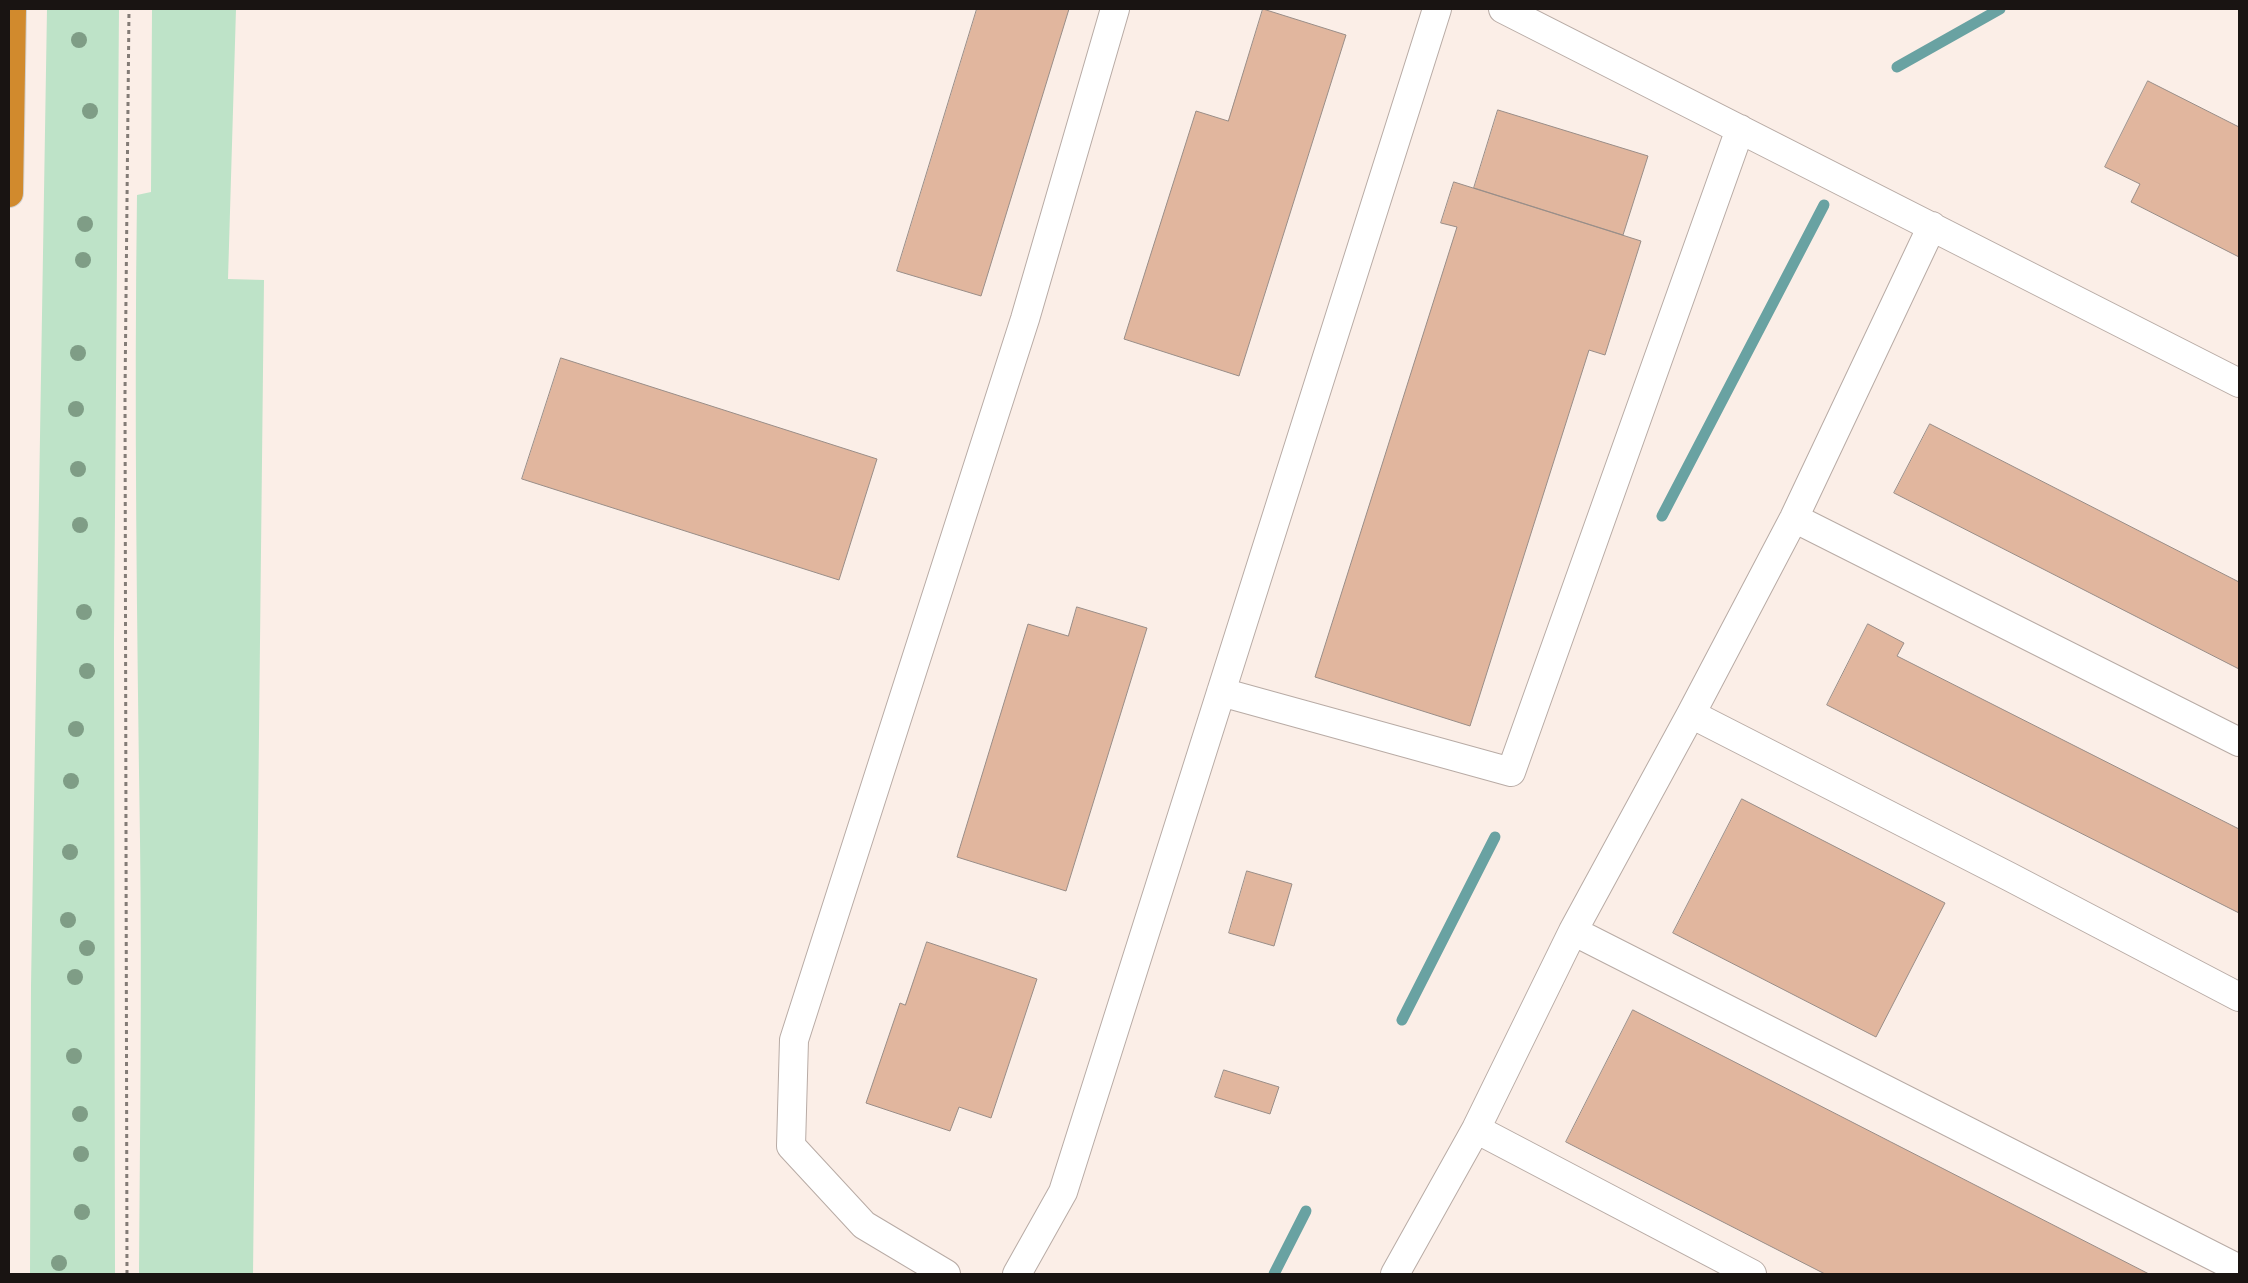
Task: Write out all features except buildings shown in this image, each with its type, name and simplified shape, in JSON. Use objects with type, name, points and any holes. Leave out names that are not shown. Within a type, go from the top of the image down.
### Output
[{"type":"highway","points":[[9,193],[12,9]]},
{"type":"lane","points":[[946,1274],[864,1225],[791,1146],[794,1040],[1025,319],[1114,9]]},
{"type":"lane","points":[[1017,1274],[1063,1192],[1437,9]]},
{"type":"lane","points":[[1503,9],[2239,383]]},
{"type":"lane","points":[[1221,692],[1512,772],[1740,129]]},
{"type":"lane","points":[[1405,1271],[1573,931],[1691,714],[1794,518],[1932,226]]},
{"type":"lane","points":[[1794,518],[2239,742]]},
{"type":"lane","points":[[1691,714],[2010,877],[2239,997]]},
{"type":"lane","points":[[1573,931],[2239,1270]]},
{"type":"lane","points":[[1476,1129],[1752,1274]]},
{"type":"path","points":[[126,1274],[125,384],[129,9]]},
{"type":"green space","points":[[47,9],[119,9],[114,640],[115,1274],[30,1274],[31,986]]},
{"type":"green space","points":[[152,9],[236,9],[228,279],[264,280],[253,1274],[139,1274],[141,949],[136,518],[136,276],[137,195],[151,192]]},
{"type":"waterway","points":[[1897,67],[2000,9]]},
{"type":"waterway","points":[[1662,516],[1824,205]]},
{"type":"waterway","points":[[1402,1020],[1495,837]]},
{"type":"waterway","points":[[1274,1274],[1306,1211]]}]
